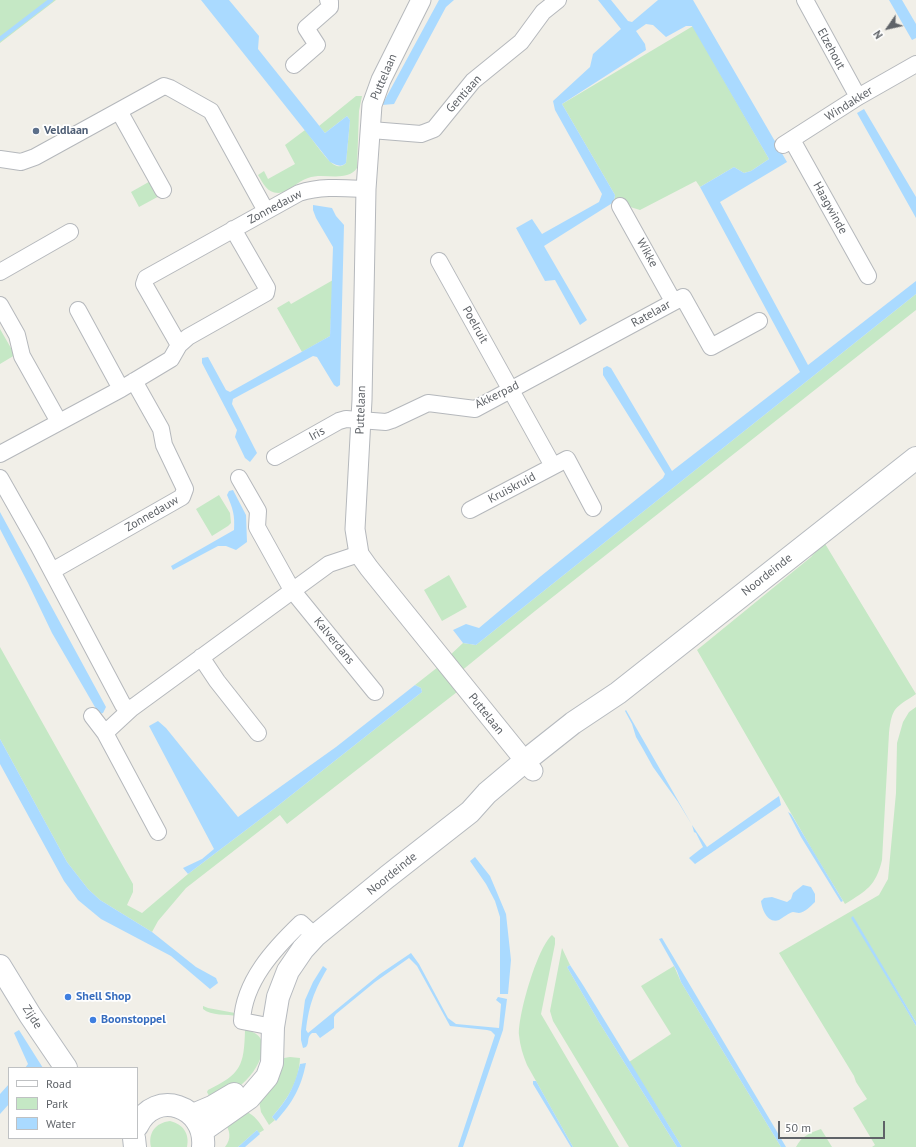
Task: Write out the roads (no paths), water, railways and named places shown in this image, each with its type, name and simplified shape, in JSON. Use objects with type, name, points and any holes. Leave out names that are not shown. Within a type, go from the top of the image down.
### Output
[{"type":"main road","name":"Noordeinde","points":[[199,1131],[249,1098],[267,1077],[272,1063],[272,1037],[278,996],[288,971],[303,949],[315,936],[470,812],[490,804],[529,766],[579,732],[618,693],[916,458]]},
{"type":"main road","name":"Zijde","points":[[0,966],[30,1015],[65,1067]]},
{"type":"main road","points":[[138,1124],[144,1115],[154,1108],[172,1105],[183,1108],[199,1131]]},
{"type":"street","points":[[294,65],[317,45],[306,28],[330,7],[330,2],[328,0]]},
{"type":"street","name":"Puttelaan","points":[[421,0],[381,80],[372,105],[366,189],[360,420],[355,529],[359,554],[369,568],[529,766]]},
{"type":"street","name":"Gentiaan","points":[[371,130],[421,134],[434,129],[473,81],[521,42],[543,12],[558,0]]},
{"type":"street","name":"Elzehout","points":[[805,0],[858,97]]},
{"type":"street","name":"Windakker","points":[[787,143],[858,97],[916,64]]},
{"type":"street","points":[[0,159],[15,162],[28,160],[164,86],[211,111],[266,211]]},
{"type":"street","points":[[119,110],[163,190]]},
{"type":"street","name":"Haagwinde","points":[[787,143],[868,276]]},
{"type":"street","name":"Zonnedauw","points":[[179,345],[144,284],[146,278],[299,193],[311,189],[366,189]]},
{"type":"street","name":"Wikke","points":[[620,206],[674,301]]},
{"type":"street","name":"Zonnedauw","points":[[0,454],[128,385],[171,358],[179,345],[188,337],[266,294],[267,288],[233,229]]},
{"type":"street","points":[[0,272],[70,232]]},
{"type":"street","name":"Poelruit","points":[[439,261],[511,389]]},
{"type":"street","name":"Ratelaar","points":[[604,340],[683,296],[712,347],[759,321]]},
{"type":"street","points":[[0,305],[17,335],[22,356],[59,422]]},
{"type":"street","name":"Zonnedauw","points":[[52,571],[182,497],[186,489],[164,445],[161,429],[128,385],[78,310]]},
{"type":"street","name":"Akkerpad","points":[[360,420],[386,422],[428,403],[475,409],[604,340]]},
{"type":"street","points":[[511,389],[553,466]]},
{"type":"street","name":"Iris","points":[[275,457],[339,421],[346,419],[360,420]]},
{"type":"street","name":"Kruiskruid","points":[[470,510],[566,459],[593,508]]},
{"type":"street","points":[[0,478],[52,571],[123,705],[128,708],[132,708]]},
{"type":"street","name":"Kalverdans","points":[[239,478],[258,511],[257,527],[292,590],[375,692]]},
{"type":"street","points":[[105,733],[132,708],[292,590],[329,564],[359,554]]},
{"type":"street","points":[[202,657],[217,681],[258,733]]},
{"type":"street","points":[[92,716],[105,733],[158,832]]},
{"type":"street","points":[[272,1037],[242,1021],[242,1010],[250,986],[266,960],[281,942],[302,923],[315,936]]},
{"type":"water","points":[[201,0],[229,0],[259,36],[258,49],[325,133],[347,116],[350,120],[346,163],[344,165],[340,166],[330,162]]},
{"type":"water","points":[[439,0],[454,0],[446,7],[394,104],[382,105]]},
{"type":"water","points":[[598,0],[611,0],[628,21],[632,22],[658,0],[693,0],[787,162],[720,202],[808,365],[916,281],[916,294],[476,645],[463,643],[453,630],[466,624],[479,628],[663,478],[665,474],[603,375],[603,368],[607,366],[611,368],[672,471],[800,372],[700,187],[734,167],[744,173],[751,171],[769,159],[692,26],[686,26],[666,37],[653,25],[646,24],[636,31],[645,44],[646,50],[562,104],[615,195],[614,202],[544,246],[587,320],[580,325],[555,280],[545,281],[516,228],[532,219],[542,234],[599,202],[602,194],[555,110],[553,101],[590,67],[593,54],[621,29]]},
{"type":"water","points":[[889,0],[902,0],[916,24],[916,38],[912,40]]},
{"type":"water","points":[[864,109],[916,197],[916,218],[857,113]]},
{"type":"water","points":[[313,205],[332,208],[336,216],[344,225],[340,385],[337,387],[334,385],[317,357],[313,356],[233,399],[232,404],[257,453],[250,462],[245,458],[235,437],[237,430],[202,363],[202,358],[208,357],[226,390],[230,392],[330,336],[333,247],[316,218]]},
{"type":"water","points":[[233,490],[246,515],[247,542],[236,550],[226,546],[218,546],[173,570],[171,566],[234,530],[233,512],[227,495],[229,491]]},
{"type":"water","points":[[0,512],[106,707],[103,713],[99,714],[52,633],[0,529]]},
{"type":"water","points":[[415,685],[421,688],[422,692],[275,808],[188,874],[183,868],[202,859],[214,849],[149,726],[158,721],[166,728],[238,817],[336,747]]},
{"type":"water","points":[[626,710],[692,825],[678,802],[653,767],[636,737],[632,724],[625,711]]},
{"type":"water","points":[[0,739],[67,862],[88,889],[100,900],[152,932],[196,967],[216,978],[218,983],[210,989],[171,956],[101,919],[78,900],[64,881],[0,764]]},
{"type":"water","points":[[779,796],[781,805],[695,864],[689,858],[703,847],[696,833],[694,832],[692,825],[707,847]]},
{"type":"water","points":[[788,812],[791,814],[843,901],[841,902],[801,837]]},
{"type":"water","points":[[475,857],[490,876],[506,914],[511,960],[508,994],[500,994],[500,917],[495,901],[486,884],[470,861]]},
{"type":"water","points":[[803,885],[811,887],[815,894],[815,902],[810,907],[799,913],[794,912],[787,914],[775,921],[766,915],[761,901],[764,898],[772,897],[787,902],[791,899],[793,893]]},
{"type":"water","points":[[853,916],[916,1022],[916,1026],[851,918]]},
{"type":"water","points":[[662,938],[786,1147],[781,1147],[681,982],[677,971],[659,939]]},
{"type":"water","points":[[411,953],[419,964],[448,1018],[456,1024],[499,1028],[501,1004],[496,1000],[498,997],[507,999],[503,1030],[463,1147],[458,1147],[495,1035],[491,1031],[487,1030],[450,1026],[417,966],[409,958],[375,982],[336,1014],[334,1017],[334,1028],[320,1038],[316,1033],[312,1033],[306,1047],[303,1048],[301,1031],[305,1000],[313,982],[323,966],[327,969],[315,991],[306,1030],[308,1033],[380,974]]},
{"type":"water","points":[[570,965],[682,1147],[677,1147],[599,1022],[567,967]]},
{"type":"water","points":[[19,1030],[42,1067],[26,1067],[28,1064],[14,1033]]},
{"type":"water","points":[[306,1063],[302,1080],[296,1094],[276,1121],[272,1117],[290,1093],[300,1064]]},
{"type":"water","points":[[533,1081],[536,1081],[573,1147],[571,1147],[533,1084]]},
{"type":"water","points":[[8,1085],[8,1105],[0,1114],[0,1094]]},
{"type":"water","points":[[257,1130],[260,1134],[245,1147],[238,1147]]},
{"type":"waterway","points":[[0,39],[51,0]]},
{"type":"place","name":"Veldlaan","points":[[36,131]]},
{"type":"place","name":"Shell Shop","points":[[68,997]]},
{"type":"place","name":"Boonstoppel","points":[[93,1020]]}]
